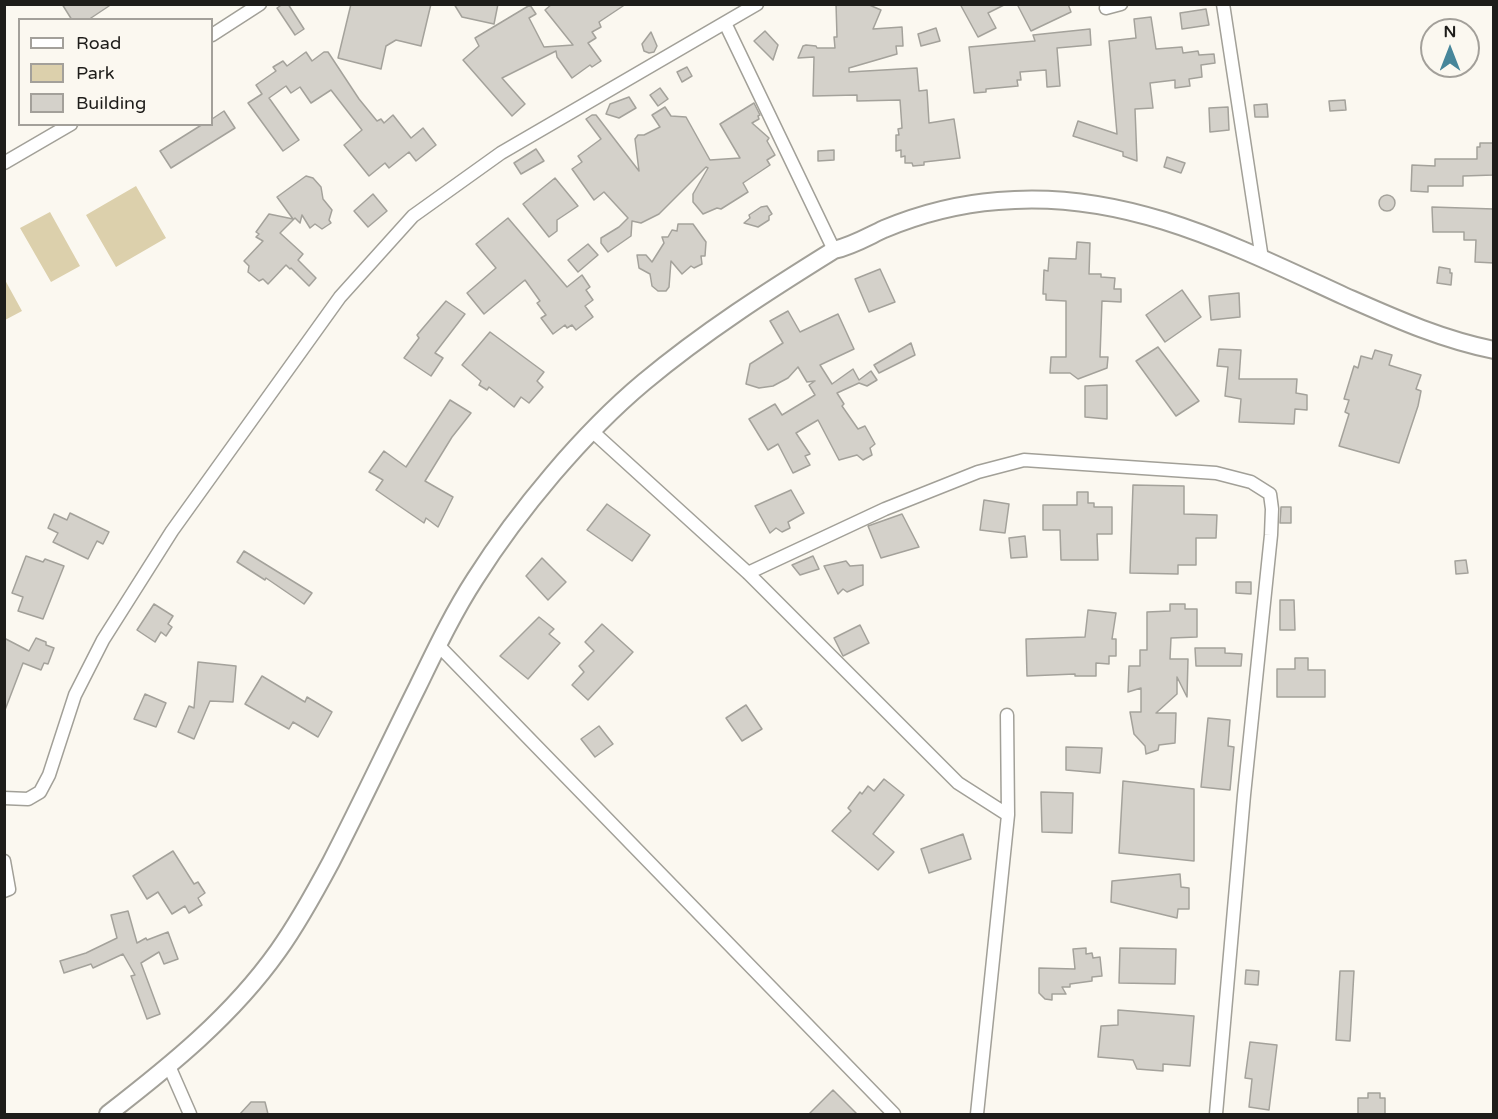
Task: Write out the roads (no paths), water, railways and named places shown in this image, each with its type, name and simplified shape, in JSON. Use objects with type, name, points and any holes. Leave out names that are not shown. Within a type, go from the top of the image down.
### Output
[{"type":"main road","points":[[108,1114],[169,1066],[227,1014],[279,950],[310,901],[438,645],[473,581],[493,551],[547,482],[643,383],[708,332],[834,250],[848,247],[884,229],[954,207],[1000,200],[1051,199],[1102,204],[1175,224],[1262,259],[1425,332],[1494,350]]},
{"type":"street","points":[[213,34],[260,4]]},
{"type":"street","points":[[4,798],[28,799],[40,792],[49,775],[75,695],[103,640],[172,531],[340,297],[413,216],[501,153],[757,4]]},
{"type":"street","points":[[1106,8],[1121,4]]},
{"type":"street","points":[[1223,4],[1262,259]]},
{"type":"street","points":[[726,23],[834,250]]},
{"type":"street","points":[[4,163],[68,126]]},
{"type":"street","points":[[593,432],[748,573],[958,783],[1008,815]]},
{"type":"street","points":[[748,573],[885,509],[978,472],[1024,460],[1216,473],[1251,482],[1270,494],[1271,535],[1244,795],[1216,1114]]},
{"type":"street","points":[[438,645],[894,1114]]},
{"type":"street","points":[[976,1114],[1008,815],[1007,715]]},
{"type":"street","points":[[4,861],[9,889],[4,891]]},
{"type":"street","points":[[169,1066],[190,1114]]}]
